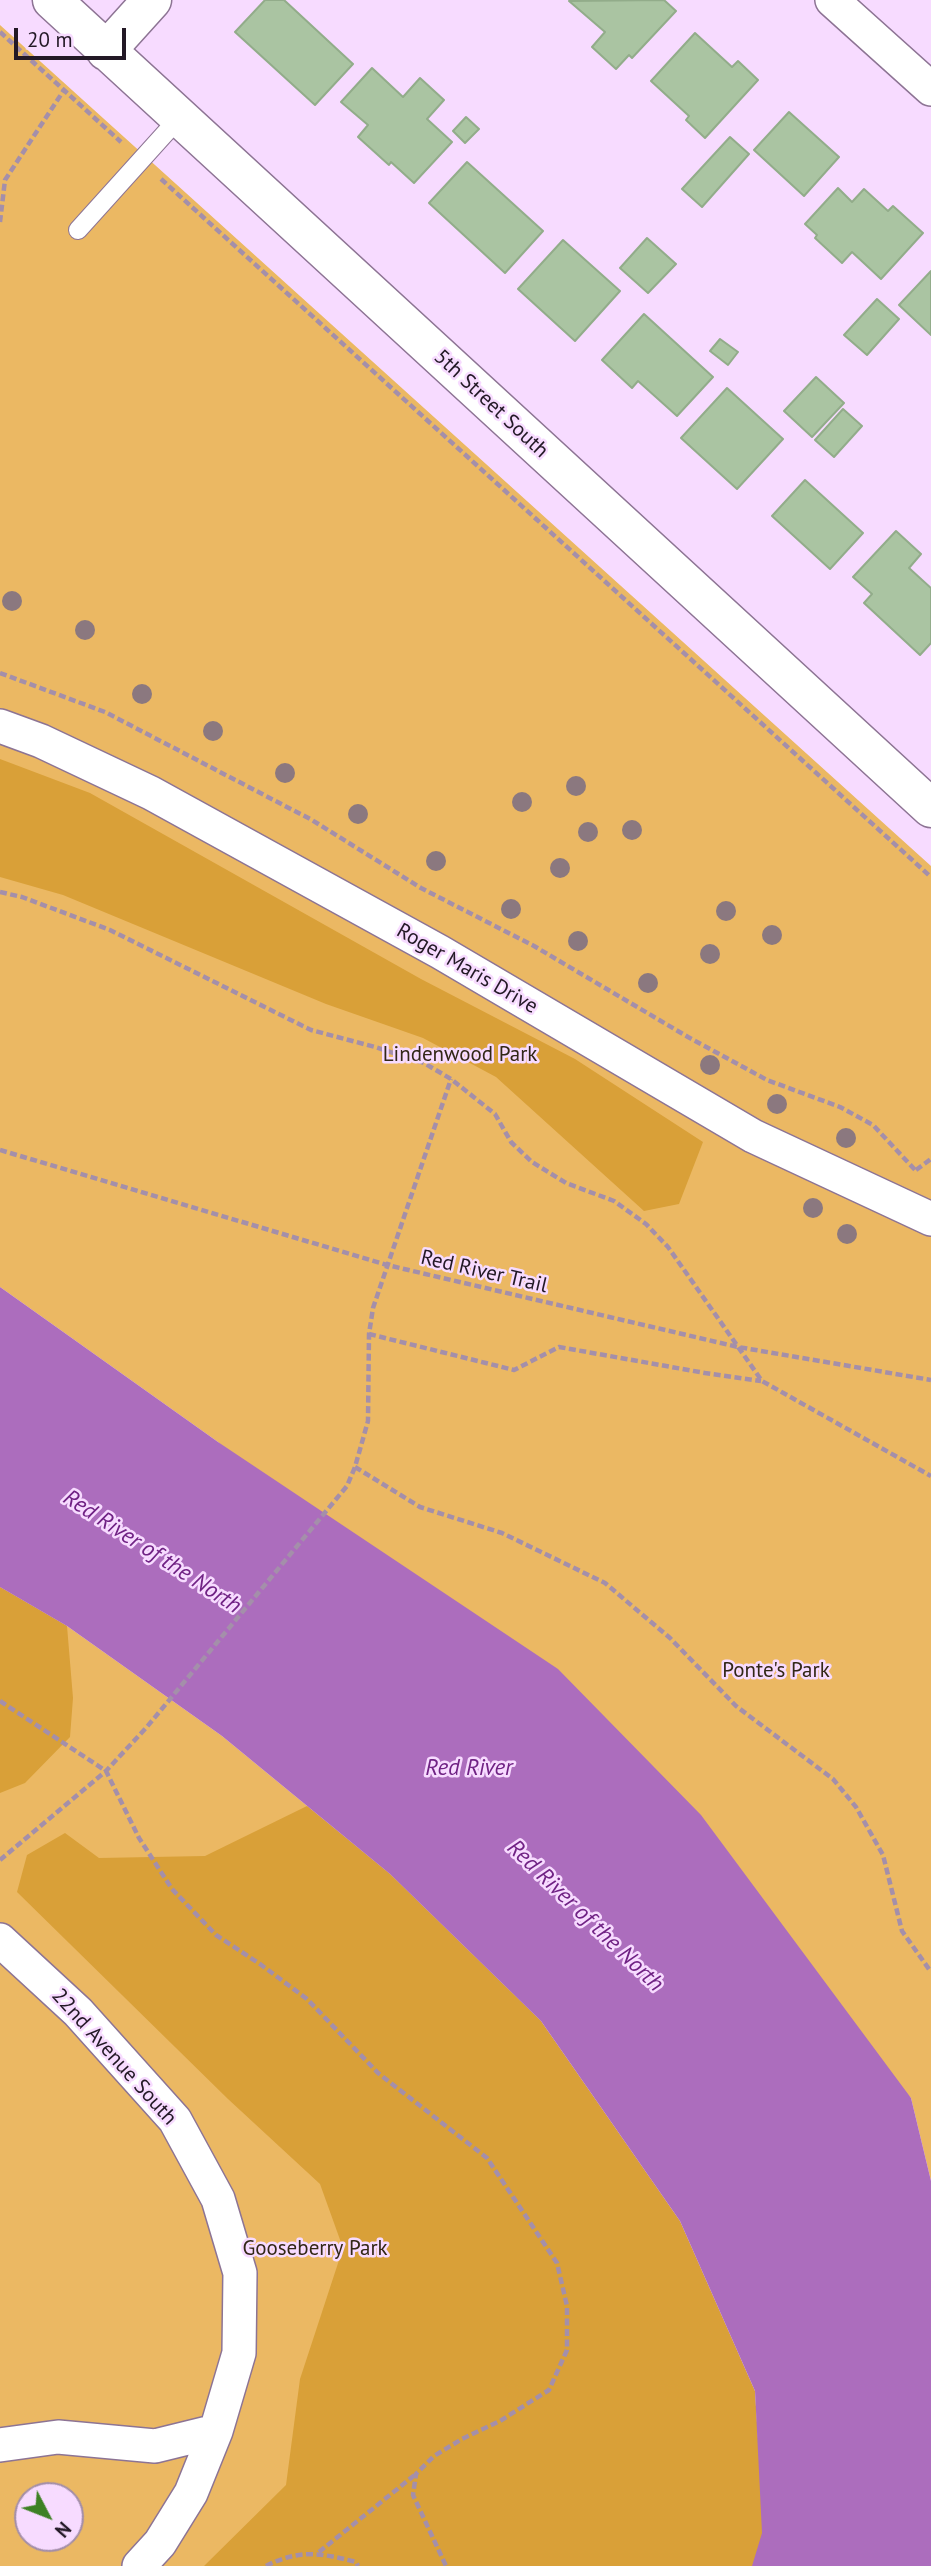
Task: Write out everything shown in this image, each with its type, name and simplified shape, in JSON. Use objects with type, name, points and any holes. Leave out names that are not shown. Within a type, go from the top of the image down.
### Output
[{"type":"street","name":"5th Street South","points":[[52,0],[931,808]]},
{"type":"street","points":[[106,51],[152,0]]},
{"type":"street","points":[[832,0],[931,89]]},
{"type":"street","name":"Roger Maris Drive","points":[[0,726],[41,741],[150,793],[440,952],[753,1136],[931,1219]]},
{"type":"street","name":"22nd Avenue South","points":[[0,1940],[78,2012],[175,2120],[218,2199],[240,2273],[239,2353],[216,2431],[191,2493],[160,2543],[139,2566]]},
{"type":"street","points":[[0,2445],[58,2437],[155,2446],[216,2431]]},
{"type":"lane","points":[[78,230],[179,118]]},
{"type":"path","points":[[0,32],[931,877]]},
{"type":"path","points":[[0,222],[5,180],[64,90]]},
{"type":"path","points":[[0,673],[105,712],[312,820],[421,888],[534,946],[767,1080],[839,1107],[873,1125],[916,1170],[922,1181]]},
{"type":"path","points":[[0,892],[22,897],[110,930],[311,1030],[424,1063],[451,1079],[495,1114],[511,1142],[532,1162],[566,1183],[614,1201],[646,1224],[668,1247],[762,1381]]},
{"type":"path","points":[[0,1860],[106,1772],[146,1728],[347,1486],[368,1421],[369,1334],[373,1308],[451,1079]]},
{"type":"path","name":"Red River Trail","points":[[0,1150],[387,1265],[738,1348],[931,1380]]},
{"type":"path","points":[[916,1170],[931,1159]]},
{"type":"path","points":[[369,1334],[514,1370],[559,1347],[762,1381],[931,1476]]},
{"type":"path","points":[[355,1467],[420,1507],[502,1534],[605,1583],[670,1638],[736,1706],[833,1779],[856,1807],[883,1855],[902,1931],[931,1972]]},
{"type":"path","points":[[0,1701],[106,1772],[139,1838],[172,1889],[216,1935],[307,1999],[378,2073],[487,2158],[557,2263],[567,2306],[568,2350],[549,2390],[500,2421],[462,2439],[435,2456],[319,2553]]},
{"type":"path","points":[[416,2474],[413,2495],[446,2566]]},
{"type":"path","points":[[266,2566],[280,2559],[319,2553],[356,2562],[358,2566]]},
{"type":"green space","name":"Lindenwood Park","points":[[0,25],[931,866],[931,2181],[911,2098],[218,1442],[0,1287]]},
{"type":"green space","points":[[0,759],[90,793],[421,979],[575,1059],[703,1142],[679,1204],[644,1211],[496,1077],[423,1038],[326,1004],[63,895],[0,877]]},
{"type":"green space","name":"Gooseberry Park","points":[[0,1587],[67,1626],[222,1736],[390,1874],[541,2021],[749,2566],[0,2566]]},
{"type":"green space","points":[[0,1587],[67,1626],[73,1698],[70,1737],[25,1783],[0,1793]]},
{"type":"green space","points":[[307,1806],[390,1874],[541,2021],[680,2221],[755,2391],[764,2534],[753,2566],[204,2566],[286,2485],[300,2379],[343,2248],[320,2184],[228,2099],[17,1892],[27,1855],[65,1833],[99,1858],[205,1856]]},
{"type":"water","name":"Red River","points":[[0,1287],[218,1442],[558,1669],[701,1815],[911,2098],[931,2181],[931,2566],[752,2566],[762,2533],[755,2391],[680,2221],[541,2021],[390,1874],[222,1736],[67,1626],[0,1587]]},
{"type":"building","points":[[265,0],[284,0],[353,64],[315,105],[235,32]]},
{"type":"building","points":[[664,0],[676,11],[632,58],[629,55],[616,69],[592,47],[605,32],[569,1]]},
{"type":"building","points":[[695,33],[732,67],[738,61],[758,80],[705,138],[686,120],[689,116],[651,81]]},
{"type":"building","points":[[372,68],[403,97],[420,78],[444,100],[427,119],[452,142],[414,183],[358,137],[368,125],[341,102]]},
{"type":"building","points":[[789,112],[839,157],[804,196],[754,150]]},
{"type":"building","points":[[466,117],[479,129],[465,143],[453,131]]},
{"type":"building","points":[[730,137],[749,154],[702,207],[682,189]]},
{"type":"building","points":[[467,162],[543,231],[505,273],[429,203]]},
{"type":"building","points":[[838,188],[852,202],[864,189],[888,211],[893,206],[923,233],[881,279],[852,252],[842,263],[815,238],[817,235],[805,224]]},
{"type":"building","points":[[647,238],[676,264],[648,293],[620,268]]},
{"type":"building","points":[[563,240],[620,291],[575,341],[518,289]]},
{"type":"building","points":[[931,271],[931,335],[899,305]]},
{"type":"building","points":[[877,299],[899,319],[867,355],[844,335]]},
{"type":"building","points":[[644,314],[713,377],[677,416],[638,381],[632,388],[602,360]]},
{"type":"building","points":[[720,339],[738,352],[728,365],[710,351]]},
{"type":"building","points":[[816,377],[844,403],[812,437],[784,411]]},
{"type":"building","points":[[727,388],[783,439],[737,489],[681,438]]},
{"type":"building","points":[[843,409],[862,426],[834,457],[815,440]]},
{"type":"building","points":[[805,480],[863,533],[830,569],[772,516]]},
{"type":"building","points":[[896,531],[921,554],[909,568],[931,588],[931,643],[920,655],[864,603],[872,594],[853,577]]},
{"type":"water label","name":"Red River of the North","points":[[152,1552]]},
{"type":"water label","name":"Red River of the North","points":[[585,1916]]},
{"type":"park label","name":"Ponte's Park","points":[[776,1671]]}]
